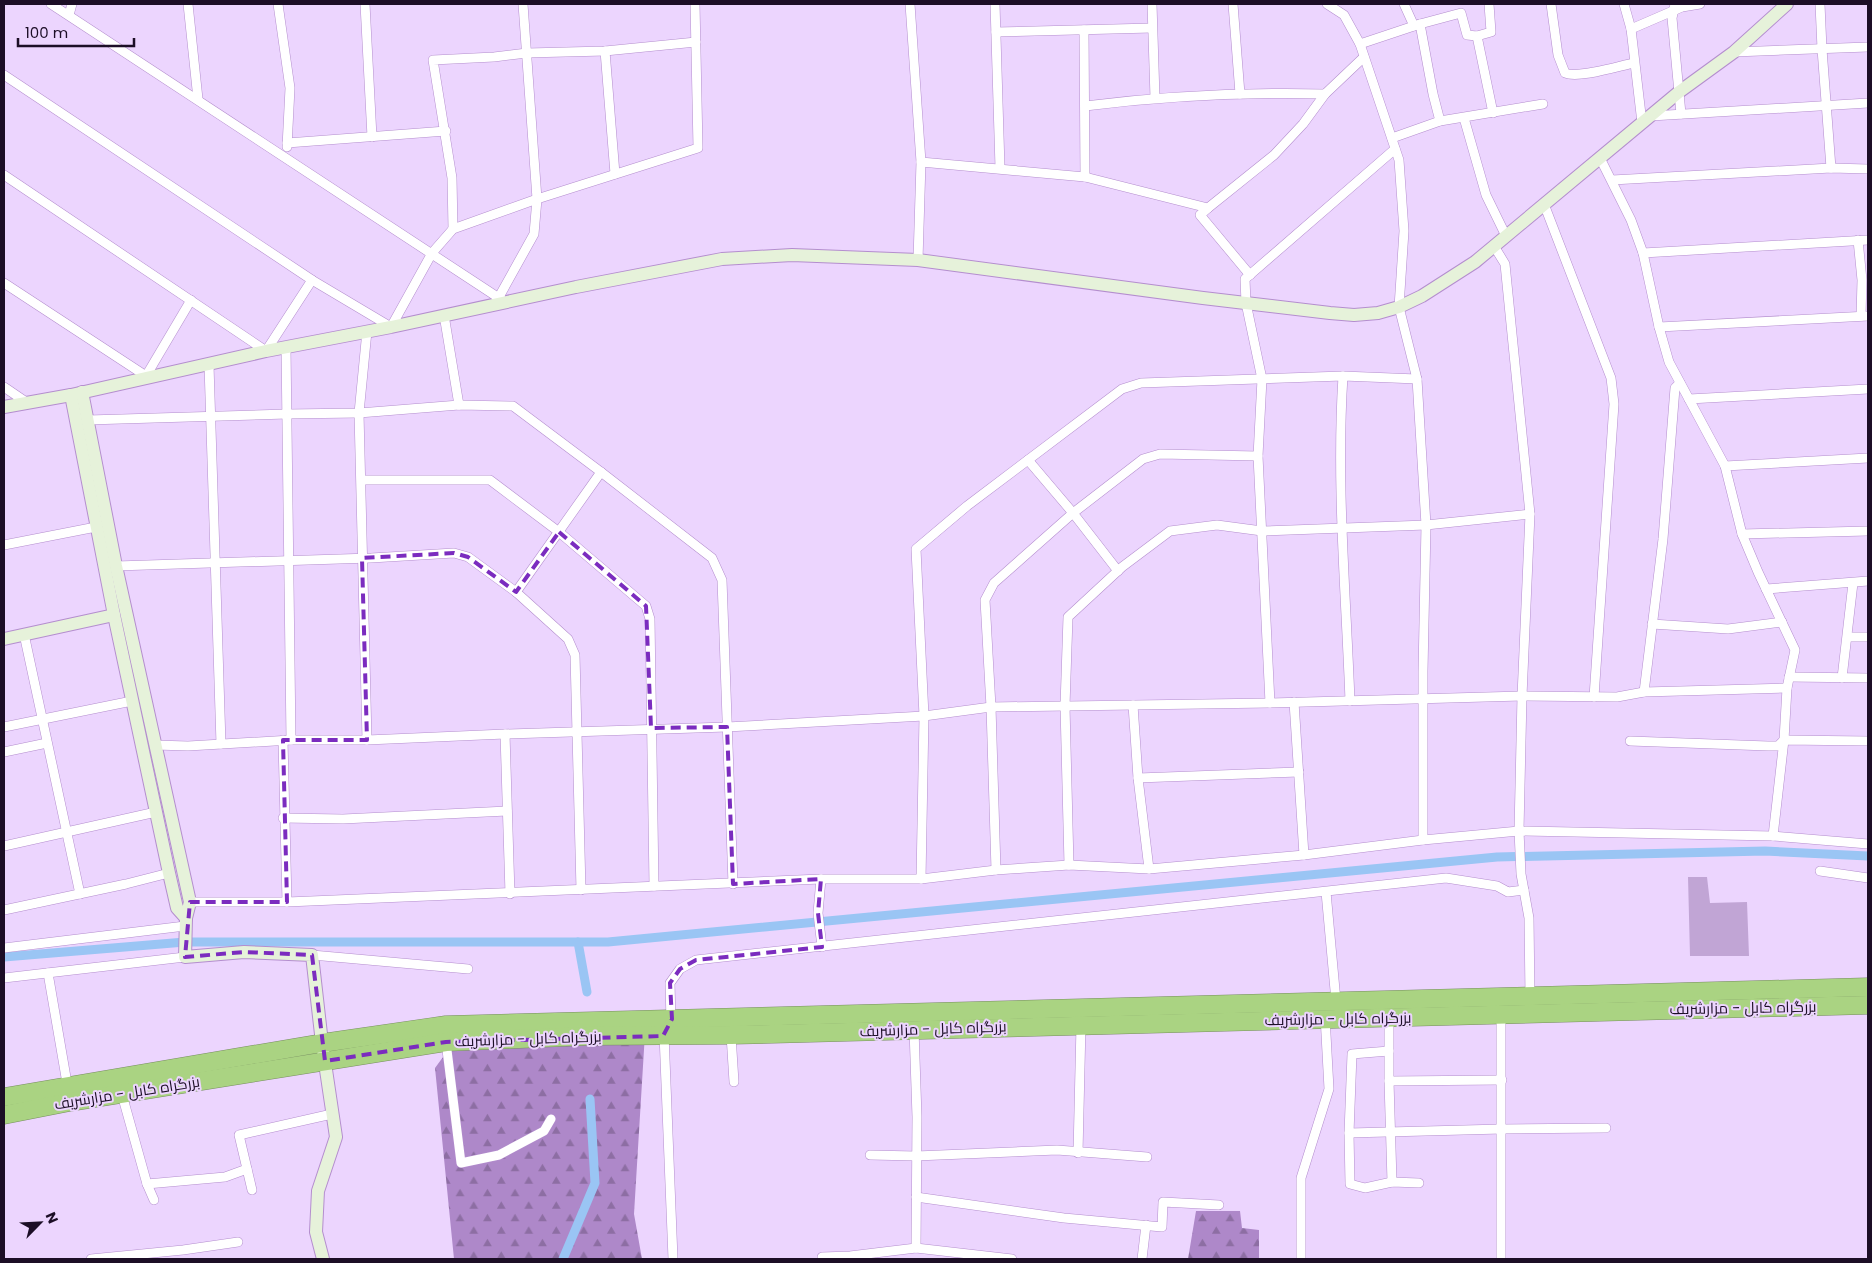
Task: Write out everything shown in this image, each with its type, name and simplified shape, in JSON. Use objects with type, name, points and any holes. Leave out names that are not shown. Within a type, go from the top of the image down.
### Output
[{"type":"highway","name":"بزرگراه کابل - مزارشریف","points":[[4,1097],[69,1094],[324,1061],[446,1042],[588,1036],[731,1035],[1080,1025],[1329,1007],[1530,997],[1868,987]]},
{"type":"highway","name":"بزرگراه کابل - مزارشریف","points":[[120,1086],[322,1043],[446,1025],[1329,1007],[1389,1018],[1868,1005]]},
{"type":"highway","name":"بزرگراه کابل - مزارشریف","points":[[4,1115],[69,1094]]},
{"type":"main road","points":[[4,407],[77,394],[266,351],[391,327],[502,300],[722,259],[792,255],[918,260],[1246,303],[1354,314],[1378,313],[1399,307],[1437,287],[1475,262],[1679,92],[1734,52],[1787,4]]},
{"type":"main road","points":[[77,394],[88,420],[116,566],[190,902],[185,926],[185,953],[244,952],[312,955],[324,1061],[336,1137],[318,1191],[316,1232],[322,1259]]},
{"type":"main road","points":[[77,394],[96,527],[114,616],[177,908],[185,926]]},
{"type":"main road","points":[[4,639],[114,616]]},
{"type":"street","points":[[51,4],[502,300],[534,234],[537,199],[523,4]]},
{"type":"street","points":[[69,15],[72,4]]},
{"type":"street","points":[[188,4],[198,99]]},
{"type":"street","points":[[278,4],[290,88],[288,158]]},
{"type":"street","points":[[365,4],[372,137]]},
{"type":"street","points":[[4,76],[312,280],[391,327],[432,253],[453,229],[537,199],[698,148],[695,4]]},
{"type":"street","points":[[910,4],[921,162],[918,260]]},
{"type":"street","points":[[995,4],[1000,168]]},
{"type":"street","points":[[1152,4],[1155,98]]},
{"type":"street","points":[[1233,4],[1240,94]]},
{"type":"street","points":[[1327,4],[1344,15],[1360,44],[1399,160],[1404,231],[1399,307],[1417,379],[1426,525],[1422,840]]},
{"type":"street","points":[[1404,4],[1416,25],[1440,121]]},
{"type":"street","points":[[1360,44],[1416,25],[1461,13],[1467,35],[1477,36],[1491,32],[1489,4]]},
{"type":"street","points":[[1551,4],[1558,55],[1565,73],[1569,75],[1580,74],[1634,63]]},
{"type":"street","points":[[1624,4],[1631,29],[1634,63],[1646,119],[1680,114],[1868,103]]},
{"type":"street","points":[[1631,29],[1675,7],[1700,4]]},
{"type":"street","points":[[1820,4],[1831,168]]},
{"type":"street","points":[[1675,7],[1672,18],[1680,114]]},
{"type":"street","points":[[996,32],[1152,28]]},
{"type":"street","points":[[1084,30],[1085,177]]},
{"type":"street","points":[[1477,36],[1493,113]]},
{"type":"street","points":[[453,229],[452,178],[446,131],[433,60],[494,57],[527,53],[605,51],[696,42]]},
{"type":"street","points":[[1734,52],[1868,47]]},
{"type":"street","points":[[605,51],[615,174]]},
{"type":"street","points":[[1250,275],[1200,215],[1274,155],[1303,124],[1325,94],[1364,57]]},
{"type":"street","points":[[1085,106],[1155,98],[1240,94],[1325,94]]},
{"type":"street","points":[[1392,138],[1440,121],[1543,104]]},
{"type":"street","points":[[1464,118],[1486,195],[1506,236]]},
{"type":"street","points":[[287,143],[446,131]]},
{"type":"street","points":[[1270,703],[1258,456],[1262,379],[1246,303],[1245,279],[1395,149]]},
{"type":"street","points":[[1600,158],[1631,220],[1643,253],[1659,327],[1669,362],[1725,466],[1742,534],[1795,650],[1787,688],[1784,740],[1773,836]]},
{"type":"street","points":[[921,162],[1085,177],[1208,208]]},
{"type":"street","points":[[1612,180],[1831,168],[1868,169]]},
{"type":"street","points":[[4,175],[266,351],[312,280]]},
{"type":"street","points":[[1544,204],[1611,378],[1614,404],[1594,697]]},
{"type":"street","points":[[1659,327],[1865,316],[1858,240]]},
{"type":"street","points":[[1643,253],[1868,240]]},
{"type":"street","points":[[1494,246],[1505,264],[1530,514],[1522,696],[1519,831],[1521,874],[1529,918],[1530,997]]},
{"type":"street","points":[[4,283],[147,377],[191,300]]},
{"type":"street","points":[[444,315],[459,405]]},
{"type":"street","points":[[367,331],[359,413],[367,740]]},
{"type":"street","points":[[286,348],[288,561],[287,740],[284,818],[287,902]]},
{"type":"street","points":[[209,364],[221,744]]},
{"type":"street","points":[[921,880],[924,716],[916,549],[967,506],[1122,389],[1141,383],[1343,376],[1417,379]]},
{"type":"street","points":[[1343,376],[1340,419],[1342,527],[1350,701]]},
{"type":"street","points":[[1644,692],[1663,539],[1675,388],[1680,383]]},
{"type":"street","points":[[4,387],[26,402]]},
{"type":"street","points":[[1690,399],[1868,389]]},
{"type":"street","points":[[88,420],[359,413],[459,405],[513,406],[712,558],[722,580],[733,884]]},
{"type":"street","points":[[996,870],[992,706],[985,600],[994,583],[1073,513],[1144,459],[1160,454],[1258,456]]},
{"type":"street","points":[[1725,466],[1868,458]]},
{"type":"street","points":[[1028,460],[1073,513],[1118,571]]},
{"type":"street","points":[[516,592],[601,472]]},
{"type":"street","points":[[362,480],[490,480],[559,532],[646,606],[650,619],[654,886]]},
{"type":"street","points":[[1069,865],[1065,706],[1068,617],[1118,571],[1170,531],[1217,525],[1262,531],[1426,525],[1530,514]]},
{"type":"street","points":[[4,545],[96,527]]},
{"type":"street","points":[[1742,534],[1868,531]]},
{"type":"street","points":[[116,566],[216,564],[454,554],[468,557],[516,592],[568,639],[575,655],[582,890]]},
{"type":"street","points":[[1766,589],[1868,581]]},
{"type":"street","points":[[1842,678],[1853,582]]},
{"type":"street","points":[[1652,624],[1728,629],[1782,622]]},
{"type":"street","points":[[24,634],[80,894]]},
{"type":"street","points":[[1848,637],[1868,637]]},
{"type":"street","points":[[1789,677],[1868,678]]},
{"type":"street","points":[[155,745],[188,746],[287,740],[367,740],[651,728],[727,727],[924,716],[992,706],[1270,703],[1522,696],[1617,697],[1644,692],[1787,688]]},
{"type":"street","points":[[4,727],[132,701]]},
{"type":"street","points":[[1294,702],[1304,855]]},
{"type":"street","points":[[1133,705],[1138,778],[1150,869]]},
{"type":"street","points":[[505,734],[510,894]]},
{"type":"street","points":[[1630,741],[1778,746],[1784,740],[1868,741]]},
{"type":"street","points":[[4,752],[47,744]]},
{"type":"street","points":[[1138,778],[1298,772]]},
{"type":"street","points":[[284,818],[343,820],[507,811]]},
{"type":"street","points":[[4,846],[156,812]]},
{"type":"street","points":[[190,902],[287,902],[510,894],[821,879],[921,880],[996,870],[1069,865],[1150,869],[1304,855],[1422,840],[1519,831],[1773,836],[1868,844]]},
{"type":"street","points":[[1820,871],[1868,878]]},
{"type":"street","points":[[4,910],[169,873]]},
{"type":"street","points":[[673,1259],[663,1036],[672,1019],[670,983],[680,969],[696,960],[1446,878],[1497,886],[1508,892],[1524,890]]},
{"type":"street","points":[[821,879],[818,913],[822,946]]},
{"type":"street","points":[[1302,1259],[1301,1178],[1329,1089],[1326,892]]},
{"type":"street","points":[[4,948],[185,926]]},
{"type":"street","points":[[4,978],[185,953]]},
{"type":"street","points":[[312,955],[468,969]]},
{"type":"street","points":[[48,973],[69,1094]]},
{"type":"street","points":[[1501,1014],[1501,1259]]},
{"type":"street","points":[[1389,1018],[1392,1182]]},
{"type":"street","points":[[1078,1153],[1080,1025]]},
{"type":"street","points":[[914,1029],[917,1117],[916,1248]]},
{"type":"street","points":[[731,1035],[734,1082]]},
{"type":"street","points":[[446,1042],[461,1163],[499,1155],[544,1131],[551,1119]]},
{"type":"street","points":[[1390,1051],[1352,1054],[1349,1133],[1350,1184],[1365,1188],[1392,1182],[1419,1183]]},
{"type":"street","points":[[1389,1081],[1502,1080]]},
{"type":"street","points":[[120,1086],[147,1184],[154,1200]]},
{"type":"street","points":[[252,1190],[239,1135],[332,1114]]},
{"type":"street","points":[[1349,1133],[1606,1128]]},
{"type":"street","points":[[870,1155],[916,1156],[1057,1150],[1147,1157]]},
{"type":"street","points":[[147,1184],[225,1177],[247,1169]]},
{"type":"street","points":[[916,1197],[1064,1218],[1162,1226],[1163,1202],[1220,1205]]},
{"type":"street","points":[[1142,1259],[1146,1225]]},
{"type":"street","points":[[91,1259],[183,1250],[238,1242]]},
{"type":"street","points":[[822,1257],[850,1256],[916,1248],[1012,1259]]},
{"type":"street","points":[[183,1250],[187,1259]]},
{"type":"highlighted area","points":[[559,532],[646,606],[651,728],[727,727],[733,884],[821,879],[818,913],[822,947],[696,960],[680,969],[670,983],[672,1019],[663,1036],[446,1042],[325,1061],[312,955],[244,952],[185,957],[190,902],[287,902],[283,740],[367,740],[362,558],[454,553],[468,557],[516,592]]},
{"type":"green space","points":[[645,1033],[634,1214],[642,1259],[454,1259],[435,1068],[454,1042]]},
{"type":"green space","points":[[1196,1211],[1240,1211],[1242,1228],[1259,1230],[1259,1259],[1188,1259]]},
{"type":"shaded area","points":[[1688,877],[1707,877],[1710,903],[1747,902],[1749,956],[1690,956]]},
{"type":"waterway","points":[[4,957],[185,942],[608,942],[1497,857],[1765,851],[1868,856]]},
{"type":"waterway","points":[[578,942],[587,992]]},
{"type":"waterway","points":[[563,1259],[595,1183],[590,1099]]}]
